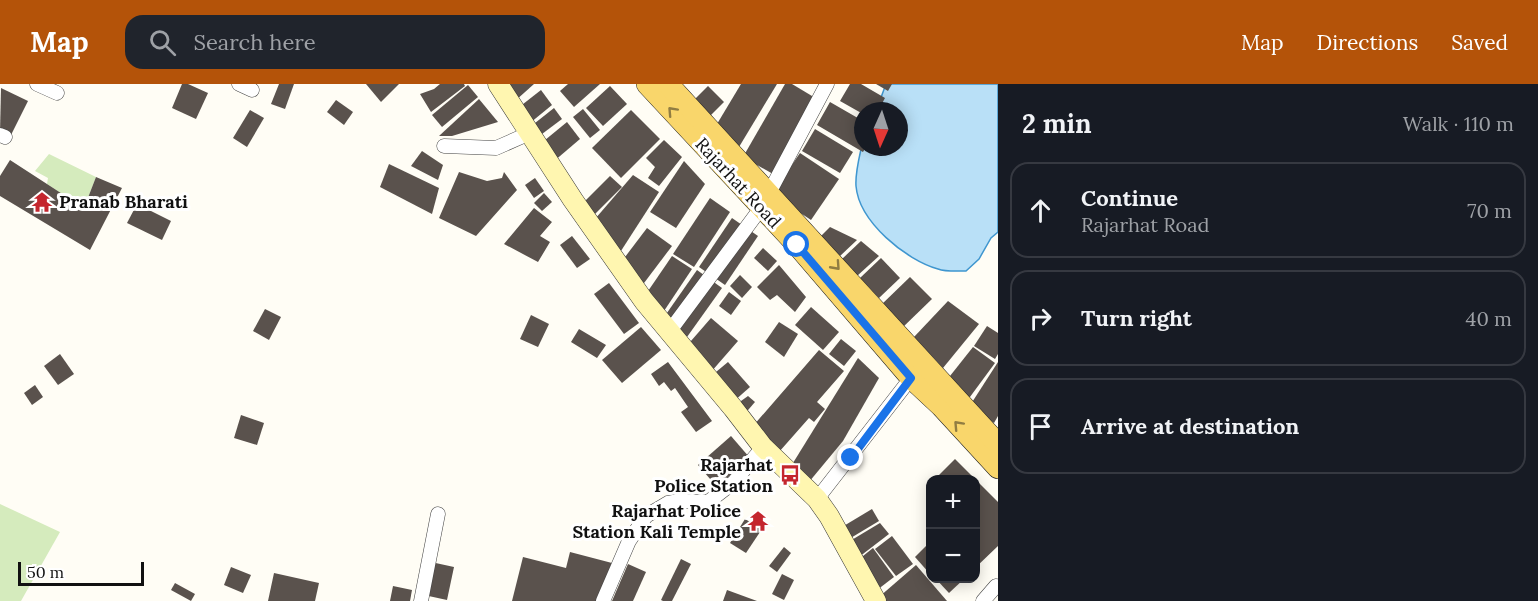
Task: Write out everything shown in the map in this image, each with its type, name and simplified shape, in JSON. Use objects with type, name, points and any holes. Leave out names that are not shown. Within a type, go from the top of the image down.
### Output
[{"type":"main road","name":"Rajarhat Road","points":[[647,84],[765,200],[998,444]]},
{"type":"main road","name":"Rajarhat Road","points":[[668,84],[765,200],[797,245],[911,378],[941,406],[998,468]]},
{"type":"street","points":[[37,84],[57,93]]},
{"type":"street","points":[[498,84],[609,253],[669,332],[763,447],[816,499],[838,531],[876,601]]},
{"type":"street","points":[[669,332],[765,200],[827,84]]},
{"type":"street","points":[[444,146],[496,148],[530,133]]},
{"type":"street","points":[[816,499],[851,458],[911,378]]},
{"type":"street","points":[[603,601],[629,541],[646,516],[668,503],[708,502],[734,482],[763,447]]},
{"type":"street","points":[[421,601],[438,514]]},
{"type":"street","points":[[983,601],[996,586]]},
{"type":"green space","points":[[49,154],[96,177],[84,208],[47,184],[48,178],[35,171]]},
{"type":"green space","points":[[0,504],[60,532],[21,601],[0,601]]},
{"type":"water","points":[[886,84],[998,84],[998,232],[991,238],[979,259],[966,271],[941,270],[912,257],[886,238],[875,226],[859,200],[856,175],[860,156],[908,156],[908,102],[879,102]]},
{"type":"building","points":[[182,84],[188,84],[208,93],[196,119],[172,108]]},
{"type":"building","points":[[279,84],[294,84],[285,109],[271,104]]},
{"type":"building","points":[[366,84],[399,84],[381,102]]},
{"type":"building","points":[[440,84],[464,84],[465,86],[431,112],[420,94]]},
{"type":"building","points":[[506,84],[534,84],[515,101]]},
{"type":"building","points":[[568,84],[600,84],[574,107],[560,91]]},
{"type":"building","points":[[741,84],[777,84],[739,147],[717,124]]},
{"type":"building","points":[[785,84],[792,84],[817,99],[773,174],[743,157]]},
{"type":"building","points":[[850,84],[861,84],[885,98],[883,102],[854,102],[854,109],[840,101]]},
{"type":"building","points":[[876,84],[892,84],[888,91]]},
{"type":"building","points":[[468,85],[478,97],[442,127],[432,115]]},
{"type":"building","points":[[610,86],[627,104],[603,126],[586,108]]},
{"type":"building","points":[[708,86],[724,102],[705,121],[689,105]]},
{"type":"building","points":[[1,88],[28,101],[10,137],[0,132]]},
{"type":"building","points":[[541,90],[552,105],[530,123],[518,108]]},
{"type":"building","points":[[479,99],[498,122],[452,136],[439,136]]},
{"type":"building","points":[[336,100],[353,112],[344,125],[327,112]]},
{"type":"building","points":[[830,102],[854,116],[854,147],[817,125]]},
{"type":"building","points":[[554,108],[562,119],[538,137],[530,127]]},
{"type":"building","points":[[583,109],[600,130],[590,138],[573,117]]},
{"type":"building","points":[[250,110],[264,118],[247,147],[233,138]]},
{"type":"building","points":[[631,110],[660,139],[621,178],[592,148]]},
{"type":"building","points":[[567,122],[580,139],[553,162],[539,145]]},
{"type":"building","points":[[815,129],[853,152],[840,173],[802,151]]},
{"type":"building","points":[[664,140],[682,157],[659,186],[648,178],[655,167],[646,158]]},
{"type":"building","points":[[422,151],[443,165],[438,180],[411,166]]},
{"type":"building","points":[[800,153],[839,179],[811,220],[772,194]]},
{"type":"building","name":"Pranab Bharati","points":[[10,160],[84,208],[96,177],[122,188],[90,250],[0,196],[0,176]]},
{"type":"building","points":[[684,161],[705,184],[676,228],[650,212]]},
{"type":"building","points":[[389,164],[439,188],[432,214],[380,187]]},
{"type":"building","points":[[459,172],[487,181],[502,178],[504,172],[517,190],[476,236],[439,218]]},
{"type":"building","points":[[633,175],[659,192],[619,254],[595,219]]},
{"type":"building","points":[[610,176],[622,187],[593,216],[581,205]]},
{"type":"building","points":[[535,178],[544,191],[534,198],[525,185]]},
{"type":"building","points":[[544,193],[552,202],[542,211],[534,203]]},
{"type":"building","points":[[710,198],[730,212],[694,267],[673,254]]},
{"type":"building","points":[[137,204],[171,221],[162,240],[127,223]]},
{"type":"building","points":[[534,208],[552,222],[540,236],[550,242],[538,262],[504,244]]},
{"type":"building","points":[[732,218],[758,236],[725,285],[699,267]]},
{"type":"building","points":[[830,227],[857,240],[839,257],[820,237]]},
{"type":"building","points":[[647,228],[672,246],[641,287],[622,261]]},
{"type":"building","points":[[572,236],[590,259],[577,268],[560,245]]},
{"type":"building","points":[[861,241],[879,256],[857,276],[842,259]]},
{"type":"building","points":[[763,248],[777,261],[768,271],[754,258]]},
{"type":"building","points":[[672,256],[692,269],[660,317],[644,297]]},
{"type":"building","points":[[881,258],[900,278],[879,298],[860,278]]},
{"type":"building","points":[[779,265],[806,297],[795,312],[777,295],[770,300],[757,287]]},
{"type":"building","points":[[697,270],[722,288],[682,344],[662,320]]},
{"type":"building","points":[[740,275],[752,287],[742,298],[730,286]]},
{"type":"building","points":[[910,277],[932,299],[901,329],[880,306]]},
{"type":"building","points":[[609,283],[639,323],[624,334],[594,294]]},
{"type":"building","points":[[729,292],[741,301],[731,315],[719,306]]},
{"type":"building","points":[[948,301],[979,324],[943,368],[914,337]]},
{"type":"building","points":[[811,307],[839,332],[823,350],[795,325]]},
{"type":"building","points":[[265,309],[281,317],[269,340],[253,331]]},
{"type":"building","points":[[531,315],[549,324],[538,347],[520,339]]},
{"type":"building","points":[[711,318],[738,341],[711,372],[684,349]]},
{"type":"building","points":[[779,322],[798,334],[784,357],[765,342]]},
{"type":"building","points":[[987,326],[998,333],[998,354],[995,359],[974,346]]},
{"type":"building","points":[[641,327],[661,350],[622,383],[602,360]]},
{"type":"building","points":[[579,329],[606,345],[597,358],[571,342]]},
{"type":"building","points":[[841,339],[856,351],[844,366],[829,354]]},
{"type":"building","points":[[973,347],[995,363],[967,401],[950,376]]},
{"type":"building","points":[[819,350],[844,371],[817,402],[825,409],[814,422],[809,418],[779,452],[753,426]]},
{"type":"building","points":[[60,354],[74,374],[58,385],[44,366]]},
{"type":"building","points":[[858,358],[879,378],[843,441],[804,488],[788,471]]},
{"type":"building","points":[[668,362],[712,421],[696,432],[681,412],[688,407],[675,388],[671,391],[664,382],[659,386],[651,374]]},
{"type":"building","points":[[728,362],[750,387],[733,402],[710,377]]},
{"type":"building","points":[[998,362],[998,416],[994,423],[969,407]]},
{"type":"building","points":[[35,385],[43,397],[32,405],[24,393]]},
{"type":"building","points":[[748,396],[755,402],[742,417],[734,406]]},
{"type":"building","points":[[241,415],[264,423],[257,445],[234,438]]},
{"type":"building","points":[[731,436],[750,458],[717,487],[698,465]]},
{"type":"building","points":[[955,459],[971,475],[939,475]]},
{"type":"building","points":[[980,484],[998,502],[998,546],[980,563]]},
{"type":"building","points":[[872,509],[879,521],[849,539],[842,527]]},
{"type":"building","points":[[745,519],[762,529],[746,553],[730,543]]},
{"type":"building","points":[[880,523],[889,534],[859,557],[850,541]]},
{"type":"building","points":[[892,536],[913,564],[896,576],[875,549]]},
{"type":"building","points":[[926,546],[926,569],[915,557]]},
{"type":"building","points":[[784,547],[791,553],[777,572],[769,566]]},
{"type":"building","points":[[873,548],[894,577],[877,590],[858,560]]},
{"type":"building","points":[[570,552],[612,563],[597,601],[512,601],[523,557],[566,568]]},
{"type":"building","points":[[681,559],[691,564],[672,601],[663,601],[661,600]]},
{"type":"building","points":[[431,562],[454,567],[447,600],[424,595]]},
{"type":"building","points":[[628,564],[646,572],[633,601],[612,601]]},
{"type":"building","points":[[916,565],[926,577],[926,583],[932,583],[947,601],[883,601],[879,597]]},
{"type":"building","points":[[231,567],[251,575],[243,593],[224,585]]},
{"type":"building","points":[[274,573],[319,583],[315,601],[268,601]]},
{"type":"building","points":[[782,574],[794,580],[784,600],[772,594]]},
{"type":"building","points":[[175,583],[195,594],[191,601],[171,590]]},
{"type":"building","points":[[940,583],[960,583],[949,593]]},
{"type":"building","points":[[393,586],[412,590],[410,601],[390,601]]},
{"type":"building","points":[[727,590],[757,601],[723,601]]},
{"type":"place","name":"Pranab Bharati","points":[[42,202]]},
{"type":"place","name":"Rajarhat Police Station","points":[[790,475]]},
{"type":"place","name":"Rajarhat Police Station Kali Temple","points":[[758,521]]},
{"type":"route","points":[[797,245],[911,378],[851,458]]}]
